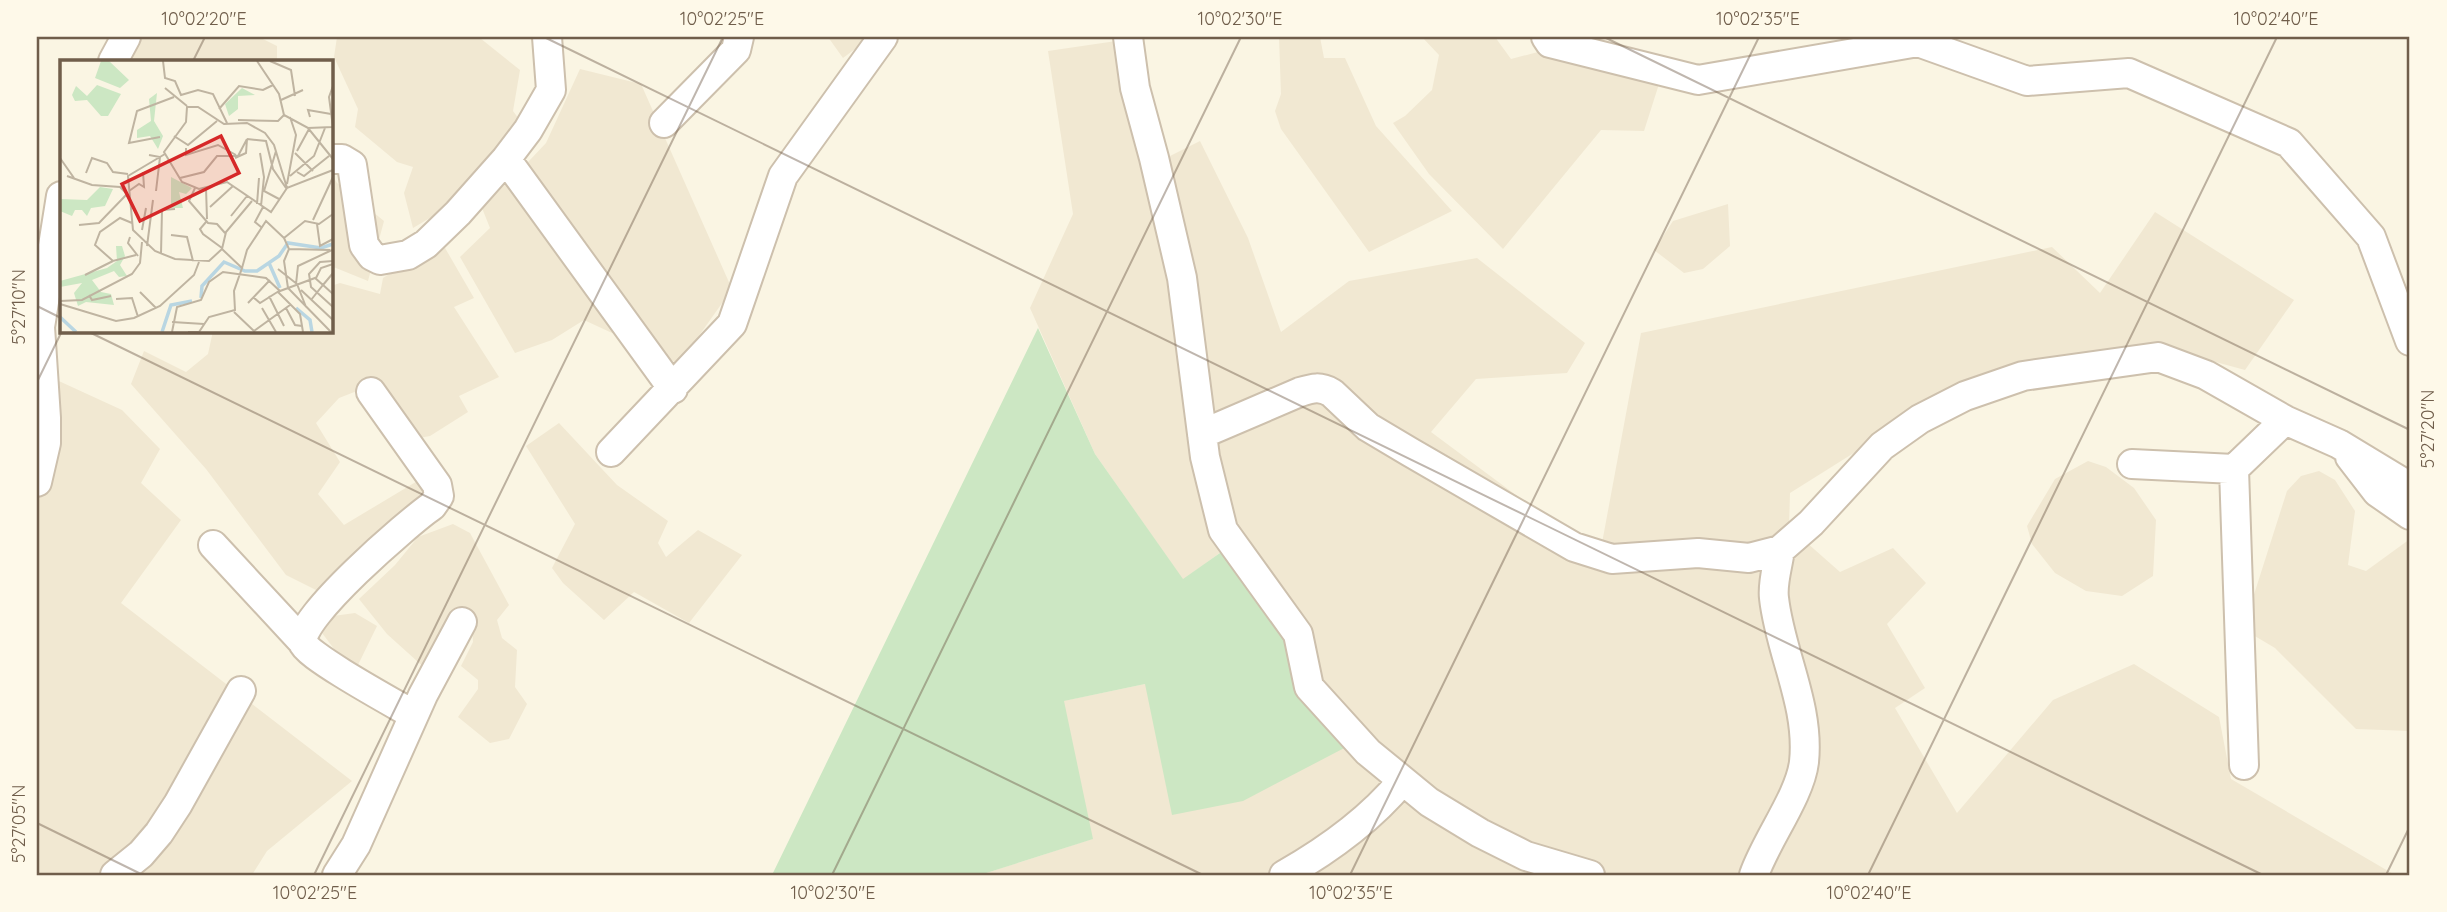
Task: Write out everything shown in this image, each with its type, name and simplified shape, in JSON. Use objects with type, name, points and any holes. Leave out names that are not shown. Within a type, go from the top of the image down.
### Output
[{"type":"street","points":[[114,60],[126,37]]},
{"type":"street","points":[[332,159],[345,160],[352,165],[364,245],[372,256],[380,260],[408,255],[426,244],[458,214],[528,130],[551,90],[547,37]]},
{"type":"street","points":[[664,123],[736,50],[739,37]]},
{"type":"street","points":[[611,452],[732,324],[783,176],[883,37]]},
{"type":"street","points":[[1128,37],[1135,88],[1182,278],[1205,457],[1223,530],[1298,634],[1309,687],[1367,752],[1429,802],[1480,833],[1526,856],[1590,875]]},
{"type":"street","points":[[1546,37],[1550,43],[1698,79],[1918,42],[2027,81],[2129,73],[2289,143],[2371,237],[2410,341]]},
{"type":"street","points":[[506,159],[673,389]]},
{"type":"street","points":[[37,482],[46,443],[38,324],[60,201]]},
{"type":"street","points":[[1202,434],[1300,392],[1316,387],[1325,389],[1368,427],[1574,547],[1612,559],[1698,553],[1749,558],[1780,550],[1811,523],[1882,446],[1910,426],[1965,396],[2022,376],[2158,357],[2206,375],[2285,420],[2339,444],[2410,486]]},
{"type":"street","points":[[302,641],[308,624],[365,561],[432,506],[439,496],[437,485],[371,392]]},
{"type":"street","points":[[2132,464],[2234,468],[2285,420]]},
{"type":"street","points":[[2339,444],[2377,492],[2410,515]]},
{"type":"street","points":[[2234,468],[2244,765]]},
{"type":"street","points":[[213,545],[304,646],[328,664],[414,715]]},
{"type":"street","points":[[1754,875],[1792,796],[1804,763],[1799,699],[1778,624],[1773,594],[1780,550]]},
{"type":"street","points":[[337,875],[356,845],[422,695],[462,622]]},
{"type":"street","points":[[115,875],[159,833],[242,691]]},
{"type":"street","points":[[1284,875],[1310,861],[1350,832],[1382,805],[1402,781]]},
{"type":"shaded area","points":[[138,37],[259,37],[277,46],[277,60],[126,60]]},
{"type":"shaded area","points":[[337,37],[480,38],[520,70],[513,111],[537,144],[445,209],[413,228],[404,193],[413,167],[397,162],[355,127],[358,109],[334,57]]},
{"type":"shaded area","points":[[828,37],[871,37],[843,58]]},
{"type":"shaded area","points":[[1279,37],[1320,37],[1324,58],[1345,58],[1376,126],[1452,211],[1369,252],[1281,129],[1275,111],[1281,94]]},
{"type":"shaded area","points":[[1422,37],[1495,37],[1511,59],[1538,52],[1659,84],[1644,131],[1601,130],[1503,249],[1429,174],[1393,123],[1405,116],[1432,90],[1439,55]]},
{"type":"shaded area","points":[[1123,40],[1144,169],[1200,141],[1248,238],[1281,332],[1349,281],[1477,258],[1585,343],[1567,373],[1476,379],[1431,432],[1574,538],[1602,543],[1641,333],[2052,247],[2100,293],[2155,212],[2294,300],[2245,370],[2157,346],[1943,397],[1790,493],[1789,527],[1840,572],[1893,548],[1926,583],[1887,624],[1925,688],[1895,708],[1957,813],[2053,700],[2134,664],[2219,717],[2231,779],[2395,875],[980,875],[1092,839],[1063,701],[1145,684],[1236,541],[1183,580],[1095,454],[1030,308],[1073,214],[1048,51]]},
{"type":"shaded area","points":[[580,69],[641,84],[732,289],[679,364],[584,320],[552,340],[515,353],[460,257],[490,228],[480,203],[512,179],[546,143]]},
{"type":"shaded area","points":[[332,175],[337,183],[384,221],[368,281],[332,266]]},
{"type":"shaded area","points":[[1728,204],[1730,246],[1703,269],[1684,273],[1654,250],[1673,221]]},
{"type":"shaded area","points":[[441,241],[474,298],[454,307],[499,377],[459,396],[468,412],[430,436],[398,442],[380,382],[339,398],[316,423],[340,462],[318,494],[344,525],[424,477],[440,511],[382,560],[318,591],[286,575],[206,469],[131,384],[144,351],[186,372],[208,354],[213,332],[332,332],[332,286],[340,283],[380,294],[383,278]]},
{"type":"shaded area","points":[[37,371],[122,410],[160,449],[141,483],[181,520],[121,603],[352,781],[267,851],[252,875],[37,875]]},
{"type":"shaded area","points":[[559,423],[617,485],[668,521],[658,543],[666,557],[698,530],[742,555],[689,623],[634,592],[604,620],[563,583],[552,568],[575,524],[526,446]]},
{"type":"shaded area","points":[[2088,461],[2106,467],[2134,488],[2156,520],[2153,576],[2122,596],[2086,591],[2055,573],[2032,544],[2027,526],[2055,479]]},
{"type":"shaded area","points":[[2319,471],[2335,480],[2355,511],[2348,565],[2366,571],[2410,539],[2410,731],[2356,729],[2275,648],[2243,629],[2287,491],[2301,476]]},
{"type":"shaded area","points":[[453,524],[470,533],[509,605],[497,620],[502,638],[517,650],[515,687],[527,704],[509,739],[490,743],[458,717],[478,689],[478,680],[461,666],[473,642],[472,625],[428,671],[387,634],[359,599],[395,565],[418,537]]},
{"type":"shaded area","points":[[355,613],[377,626],[357,667],[341,658],[319,629],[333,616]]},
{"type":"green space","points":[[1038,328],[1095,454],[1183,579],[1237,541],[1303,635],[1350,745],[1243,801],[1172,815],[1145,684],[1064,701],[1093,839],[980,875],[772,875]]}]
